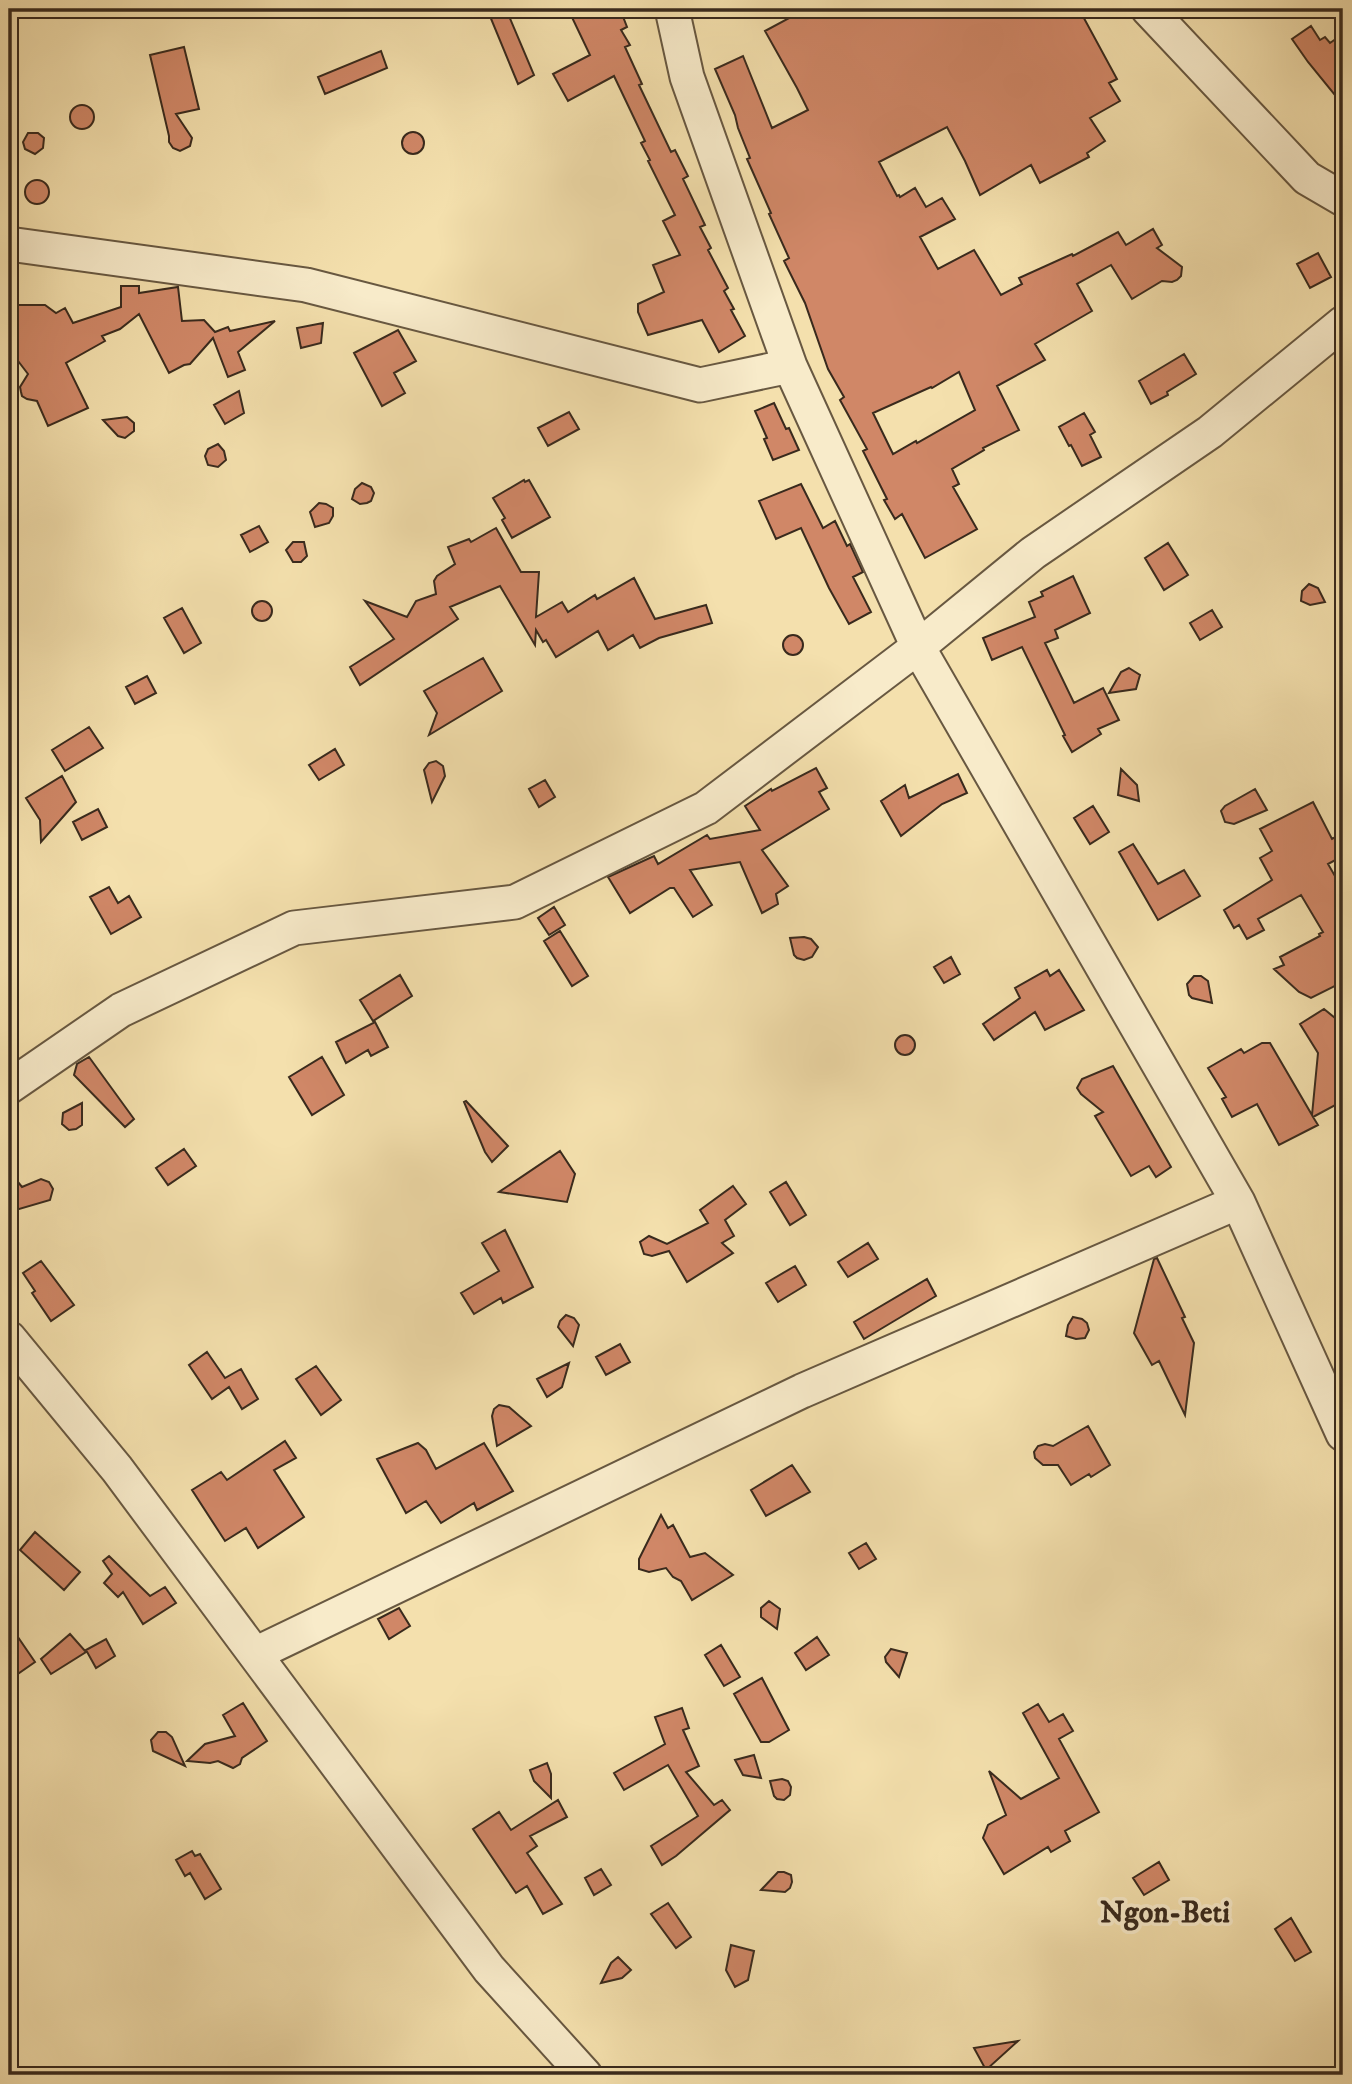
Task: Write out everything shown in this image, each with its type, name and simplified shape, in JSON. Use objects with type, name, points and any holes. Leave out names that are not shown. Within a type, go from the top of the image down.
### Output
[{"type":"street","points":[[672,9],[687,77],[790,366],[918,647],[1238,1202],[1343,1434]]},
{"type":"street","points":[[1148,9],[1307,178],[1343,198]]},
{"type":"street","points":[[9,244],[306,285],[700,384],[790,366]]},
{"type":"street","points":[[9,1087],[121,1010],[294,928],[515,902],[706,808],[918,647],[1033,552],[1210,432],[1343,323]]},
{"type":"street","points":[[255,1654],[802,1391],[1238,1202]]},
{"type":"street","points":[[9,1338],[117,1469],[489,1969],[585,2075]]},
{"type":"building","points":[[487,9],[506,9],[534,75],[518,84]]},
{"type":"building","points":[[568,9],[620,9],[627,27],[621,30],[630,45],[625,47],[642,84],[639,85],[671,152],[675,150],[688,176],[683,179],[705,225],[700,227],[711,248],[708,250],[728,288],[724,291],[745,336],[719,352],[702,320],[648,335],[638,312],[638,304],[664,292],[653,265],[680,255],[663,221],[675,215],[648,161],[650,160],[641,143],[645,141],[614,76],[568,101],[553,74],[590,55]]},
{"type":"building","points":[[791,9],[1079,9],[1117,79],[1109,83],[1120,101],[1090,118],[1105,141],[1087,153],[1089,157],[1040,183],[1031,165],[980,195],[947,127],[879,162],[897,196],[900,197],[915,188],[926,207],[942,198],[955,219],[920,237],[938,269],[974,250],[1001,295],[1022,284],[1019,278],[1072,254],[1073,256],[1118,232],[1126,245],[1153,229],[1162,245],[1157,248],[1182,267],[1181,276],[1177,280],[1162,281],[1132,299],[1111,265],[1077,284],[1092,311],[1035,344],[1045,360],[997,386],[1019,430],[983,448],[984,450],[952,469],[959,484],[953,487],[977,529],[925,558],[902,514],[895,519],[884,500],[887,499],[863,451],[867,449],[840,400],[844,397],[828,369],[805,303],[784,261],[789,258],[747,159],[750,158],[735,115],[715,69],[743,56],[772,128],[808,110],[765,31],[795,15]],"holes":[[[959,372],[975,410],[893,454],[873,413],[932,388]]]},
{"type":"building","points":[[1311,26],[1320,40],[1325,37],[1330,43],[1343,34],[1343,105],[1292,39]]},
{"type":"building","points":[[184,47],[199,109],[176,114],[192,138],[190,146],[180,151],[173,148],[169,142],[150,55]]},
{"type":"building","points":[[381,51],[387,68],[325,94],[318,77]]},
{"type":"building","points":[[82,105],[93,112],[94,117],[87,128],[82,129],[71,122],[70,117],[77,106]]},
{"type":"building","points":[[413,132],[421,135],[424,143],[421,151],[413,154],[405,151],[402,143],[405,135]]},
{"type":"building","points":[[28,133],[38,133],[44,138],[43,148],[35,154],[25,149],[23,142]]},
{"type":"building","points":[[32,180],[42,180],[49,187],[49,197],[42,204],[32,204],[25,197],[25,187]]},
{"type":"building","points":[[1318,253],[1331,277],[1310,288],[1297,264]]},
{"type":"building","points":[[121,286],[139,286],[139,293],[178,287],[182,321],[204,320],[215,332],[228,327],[230,331],[275,321],[238,352],[245,370],[228,377],[213,338],[190,364],[169,373],[139,314],[120,329],[102,336],[105,341],[66,363],[88,408],[48,426],[37,401],[22,396],[20,387],[28,374],[15,357],[13,330],[9,331],[9,305],[45,305],[56,313],[65,308],[73,323],[121,307]]},
{"type":"building","points":[[323,323],[321,343],[301,348],[297,328]]},
{"type":"building","points":[[398,330],[416,361],[394,373],[405,393],[382,406],[354,353]]},
{"type":"building","points":[[1184,354],[1196,374],[1151,404],[1139,381]]},
{"type":"building","points":[[239,391],[244,413],[225,424],[214,405]]},
{"type":"building","points":[[774,403],[799,450],[773,460],[755,411]]},
{"type":"building","points":[[569,412],[579,429],[548,446],[538,428]]},
{"type":"building","points":[[1084,413],[1095,432],[1090,435],[1101,457],[1082,466],[1059,427]]},
{"type":"building","points":[[127,417],[134,423],[134,431],[125,438],[118,436],[103,420]]},
{"type":"building","points":[[218,444],[224,451],[226,460],[218,467],[208,465],[205,456],[208,449]]},
{"type":"building","points":[[524,480],[529,480],[550,517],[512,538],[502,520],[505,518],[493,498]]},
{"type":"building","points":[[362,483],[371,487],[374,493],[371,501],[360,504],[352,499],[355,489]]},
{"type":"building","points":[[801,484],[823,528],[835,521],[863,572],[853,577],[871,612],[849,624],[801,528],[776,539],[759,501]]},
{"type":"building","points":[[319,503],[333,508],[333,516],[329,523],[315,527],[310,512]]},
{"type":"building","points":[[259,526],[268,542],[250,552],[241,535]]},
{"type":"building","points":[[496,528],[521,572],[539,572],[536,617],[562,602],[568,612],[595,595],[597,599],[634,578],[655,619],[706,605],[712,623],[659,638],[640,648],[633,635],[608,650],[598,631],[556,657],[536,630],[535,645],[500,586],[450,607],[458,619],[360,685],[350,667],[394,639],[365,601],[407,617],[416,601],[436,594],[434,581],[437,576],[455,564],[448,547],[469,539],[471,542]]},
{"type":"building","points":[[293,542],[304,542],[307,556],[301,562],[293,562],[286,550]]},
{"type":"building","points":[[1168,543],[1188,575],[1164,590],[1145,558]]},
{"type":"building","points":[[1073,576],[1090,613],[1055,630],[1058,638],[1045,643],[1074,703],[1103,688],[1119,720],[1098,729],[1101,734],[1072,752],[1022,647],[992,660],[983,638],[1035,617],[1029,602],[1043,596],[1041,592]]},
{"type":"building","points":[[1309,584],[1318,588],[1325,602],[1310,605],[1301,601],[1302,591]]},
{"type":"building","points":[[262,601],[269,604],[272,611],[269,618],[262,621],[255,618],[252,611],[255,604]]},
{"type":"building","points":[[182,608],[201,643],[184,653],[164,618]]},
{"type":"building","points":[[1212,610],[1222,627],[1200,640],[1190,623]]},
{"type":"building","points":[[789,635],[797,635],[803,645],[797,655],[789,655],[783,649],[783,641]]},
{"type":"building","points":[[483,658],[502,691],[429,735],[437,713],[424,691]]},
{"type":"building","points":[[1129,668],[1140,675],[1136,689],[1109,693],[1121,672]]},
{"type":"building","points":[[147,676],[156,693],[135,704],[126,687]]},
{"type":"building","points":[[89,727],[103,748],[65,771],[52,750]]},
{"type":"building","points":[[335,749],[344,765],[319,780],[309,765]]},
{"type":"building","points":[[436,761],[443,766],[445,776],[432,802],[424,770],[429,763]]},
{"type":"building","points":[[816,768],[827,788],[819,792],[829,809],[762,850],[788,886],[776,894],[778,904],[762,913],[740,862],[690,870],[712,905],[693,917],[674,888],[630,913],[608,877],[654,856],[658,864],[707,835],[710,839],[760,830],[745,806],[771,789],[772,791]]},
{"type":"building","points":[[1121,769],[1137,785],[1139,801],[1118,795]]},
{"type":"building","points":[[958,774],[967,793],[942,804],[901,836],[881,801],[905,785],[909,798]]},
{"type":"building","points":[[62,776],[76,802],[41,842],[40,820],[26,798]]},
{"type":"building","points":[[545,780],[555,797],[539,807],[529,789]]},
{"type":"building","points":[[1255,789],[1267,810],[1234,824],[1225,822],[1221,811],[1225,806]]},
{"type":"building","points":[[1313,802],[1332,839],[1343,833],[1343,856],[1328,864],[1343,890],[1343,982],[1311,998],[1299,992],[1274,969],[1284,965],[1280,957],[1323,932],[1301,895],[1258,919],[1264,930],[1247,939],[1239,925],[1234,928],[1224,910],[1272,880],[1260,858],[1272,851],[1260,829]]},
{"type":"building","points":[[1093,806],[1109,832],[1090,844],[1074,818]]},
{"type":"building","points":[[98,809],[107,827],[82,840],[73,822]]},
{"type":"building","points":[[1133,844],[1158,884],[1184,870],[1200,896],[1158,920],[1119,852]]},
{"type":"building","points":[[109,887],[118,903],[129,896],[141,917],[111,934],[90,897]]},
{"type":"building","points":[[554,907],[565,925],[549,935],[538,918]]},
{"type":"building","points":[[560,931],[588,976],[572,986],[544,941]]},
{"type":"building","points":[[790,938],[811,939],[818,947],[812,957],[804,960],[794,955]]},
{"type":"building","points":[[951,957],[960,974],[944,983],[934,967]]},
{"type":"building","points":[[1047,970],[1050,976],[1059,970],[1084,1010],[1045,1030],[1035,1012],[994,1040],[983,1024],[1020,998],[1015,988]]},
{"type":"building","points":[[400,975],[412,996],[373,1021],[360,1000]]},
{"type":"building","points":[[1194,976],[1201,976],[1208,981],[1212,1003],[1189,995],[1187,984]]},
{"type":"building","points":[[1324,1009],[1335,1018],[1343,1033],[1343,1101],[1313,1117],[1318,1125],[1279,1145],[1257,1104],[1232,1117],[1222,1099],[1226,1097],[1208,1068],[1241,1049],[1244,1053],[1262,1043],[1270,1043],[1312,1115],[1318,1053],[1300,1024]]},
{"type":"building","points":[[375,1022],[388,1047],[371,1056],[368,1050],[346,1063],[336,1042]]},
{"type":"building","points":[[905,1035],[912,1038],[915,1045],[912,1052],[905,1055],[898,1052],[895,1045],[898,1038]]},
{"type":"building","points":[[89,1057],[134,1119],[125,1127],[74,1075],[77,1064]]},
{"type":"building","points":[[322,1057],[344,1095],[312,1115],[289,1077]]},
{"type":"building","points":[[1113,1066],[1171,1167],[1156,1177],[1149,1166],[1131,1176],[1095,1116],[1103,1112],[1077,1088],[1082,1079]]},
{"type":"building","points":[[466,1101],[508,1146],[492,1162],[485,1152],[464,1102]]},
{"type":"building","points":[[82,1103],[82,1125],[69,1130],[62,1124],[63,1113]]},
{"type":"building","points":[[184,1149],[196,1166],[168,1185],[156,1168]]},
{"type":"building","points":[[560,1151],[575,1174],[567,1202],[499,1192]]},
{"type":"building","points":[[9,1171],[22,1187],[41,1179],[49,1182],[53,1189],[50,1200],[9,1212]]},
{"type":"building","points":[[786,1182],[806,1215],[790,1225],[770,1192]]},
{"type":"building","points":[[733,1186],[746,1204],[725,1220],[734,1236],[722,1243],[733,1253],[687,1282],[669,1251],[652,1256],[644,1254],[640,1242],[649,1236],[667,1244],[708,1223],[700,1210]]},
{"type":"building","points":[[505,1230],[533,1287],[503,1303],[501,1298],[474,1314],[461,1293],[499,1271],[482,1243]]},
{"type":"building","points":[[868,1243],[878,1259],[848,1277],[838,1262]]},
{"type":"building","points":[[1157,1258],[1185,1317],[1182,1318],[1194,1343],[1185,1415],[1159,1361],[1152,1365],[1134,1333],[1154,1259]]},
{"type":"building","points":[[41,1261],[74,1305],[51,1321],[32,1293],[35,1291],[23,1273]]},
{"type":"building","points":[[795,1266],[806,1285],[778,1302],[766,1283]]},
{"type":"building","points":[[927,1279],[936,1296],[864,1339],[854,1322]]},
{"type":"building","points":[[566,1315],[574,1318],[579,1325],[573,1346],[558,1327]]},
{"type":"building","points":[[1073,1317],[1087,1323],[1089,1330],[1085,1338],[1066,1336]]},
{"type":"building","points":[[620,1344],[630,1362],[606,1375],[596,1357]]},
{"type":"building","points":[[207,1352],[225,1378],[241,1369],[258,1399],[242,1409],[229,1387],[212,1399],[189,1365]]},
{"type":"building","points":[[569,1363],[562,1387],[547,1397],[537,1379]]},
{"type":"building","points":[[316,1366],[341,1400],[321,1415],[296,1379]]},
{"type":"building","points":[[499,1405],[509,1407],[531,1426],[497,1446],[492,1416]]},
{"type":"building","points":[[1088,1426],[1110,1465],[1091,1477],[1089,1474],[1071,1485],[1058,1465],[1043,1465],[1035,1458],[1034,1452],[1038,1446],[1053,1446]]},
{"type":"building","points":[[285,1441],[296,1458],[274,1470],[304,1517],[258,1548],[246,1528],[225,1541],[192,1490],[221,1472],[227,1480]]},
{"type":"building","points":[[418,1443],[426,1450],[436,1469],[484,1443],[513,1491],[477,1510],[474,1503],[441,1523],[426,1501],[406,1513],[377,1459]]},
{"type":"building","points":[[792,1465],[810,1492],[766,1516],[751,1490]]},
{"type":"building","points":[[661,1515],[668,1528],[673,1525],[690,1557],[705,1553],[733,1575],[692,1600],[681,1581],[673,1577],[666,1568],[649,1572],[639,1569],[639,1559]]},
{"type":"building","points":[[35,1532],[80,1572],[64,1590],[20,1550]]},
{"type":"building","points":[[866,1543],[876,1559],[859,1569],[849,1553]]},
{"type":"building","points":[[109,1556],[150,1596],[165,1587],[176,1603],[143,1624],[123,1592],[118,1597],[104,1583],[112,1574],[103,1561]]},
{"type":"building","points":[[769,1601],[780,1609],[777,1629],[761,1617],[761,1608]]},
{"type":"building","points":[[399,1608],[410,1626],[389,1639],[378,1619]]},
{"type":"building","points":[[9,1624],[35,1662],[9,1680]]},
{"type":"building","points":[[70,1634],[86,1652],[51,1674],[41,1659]]},
{"type":"building","points":[[817,1637],[829,1655],[806,1670],[795,1653]]},
{"type":"building","points":[[106,1639],[115,1656],[96,1668],[86,1650]]},
{"type":"building","points":[[721,1645],[740,1677],[724,1686],[705,1655]]},
{"type":"building","points":[[891,1649],[907,1653],[899,1677],[886,1662],[885,1657]]},
{"type":"building","points":[[762,1678],[789,1730],[769,1742],[761,1742],[734,1694]]},
{"type":"building","points":[[243,1703],[267,1741],[242,1758],[240,1764],[233,1768],[218,1761],[187,1761],[205,1744],[235,1736],[223,1715]]},
{"type":"building","points":[[1038,1704],[1049,1722],[1063,1714],[1073,1731],[1059,1739],[1099,1812],[1065,1831],[1070,1841],[1051,1852],[1048,1847],[1004,1874],[983,1838],[988,1825],[1006,1815],[989,1771],[1021,1799],[1059,1778],[1023,1713]]},
{"type":"building","points":[[682,1708],[689,1728],[683,1730],[699,1766],[686,1772],[714,1805],[722,1800],[730,1810],[662,1865],[651,1846],[698,1816],[668,1765],[624,1790],[614,1773],[665,1744],[655,1717]]},
{"type":"building","points":[[158,1732],[166,1732],[172,1737],[185,1766],[153,1751],[151,1740]]},
{"type":"building","points":[[754,1755],[761,1778],[743,1775],[735,1760]]},
{"type":"building","points":[[547,1763],[551,1774],[551,1798],[534,1781],[530,1770]]},
{"type":"building","points":[[770,1781],[788,1781],[791,1787],[790,1795],[784,1800],[774,1796]]},
{"type":"building","points":[[558,1800],[567,1817],[530,1836],[537,1846],[527,1853],[562,1904],[543,1914],[527,1886],[516,1893],[473,1829],[499,1812],[511,1830]]},
{"type":"building","points":[[192,1851],[195,1856],[200,1854],[221,1889],[205,1899],[190,1873],[185,1876],[176,1860]]},
{"type":"building","points":[[1159,1862],[1169,1880],[1144,1895],[1133,1878]]},
{"type":"building","points":[[601,1869],[611,1885],[594,1895],[585,1878]]},
{"type":"building","points":[[778,1872],[791,1875],[790,1888],[785,1892],[761,1890]]},
{"type":"building","points":[[668,1903],[691,1937],[676,1948],[651,1914]]},
{"type":"building","points":[[1291,1918],[1311,1952],[1295,1961],[1275,1929]]},
{"type":"building","points":[[731,1945],[754,1951],[748,1980],[735,1987],[726,1970]]},
{"type":"building","points":[[618,1957],[631,1970],[622,1978],[601,1983],[611,1963]]},
{"type":"building","points":[[1018,2041],[986,2070],[974,2048]]},
{"type":"district","name":"Ngon-Beti","points":[[1165,1912]]}]
